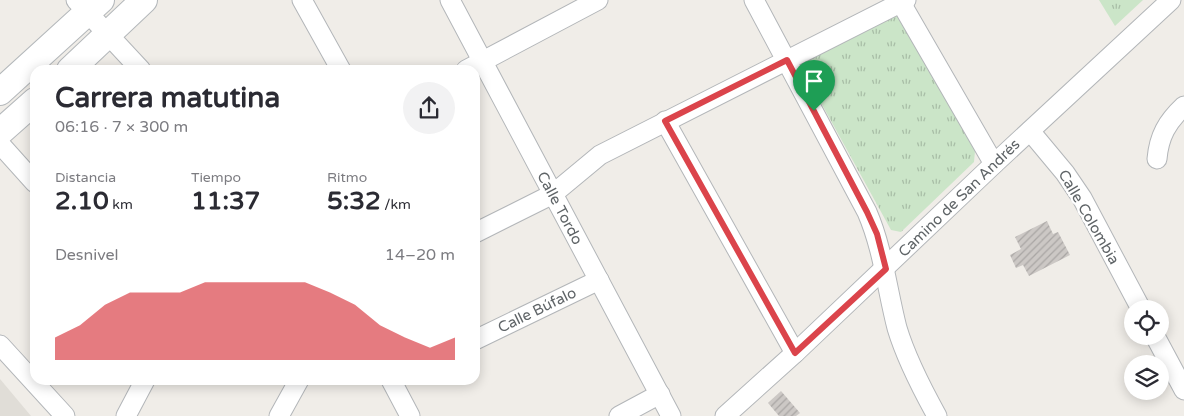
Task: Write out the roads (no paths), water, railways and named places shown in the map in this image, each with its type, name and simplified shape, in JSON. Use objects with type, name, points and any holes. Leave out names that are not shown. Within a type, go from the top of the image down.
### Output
[{"type":"street","points":[[76,65],[144,0]]},
{"type":"street","points":[[302,0],[338,65]]},
{"type":"street","name":"Calle Tordo","points":[[450,0],[474,65]]},
{"type":"street","points":[[476,65],[598,0]]},
{"type":"street","points":[[754,0],[877,234],[898,328],[911,364],[938,416]]},
{"type":"street","name":"Camino de San Andrés","points":[[725,416],[886,269],[994,164],[1171,0]]},
{"type":"street","points":[[480,230],[553,194],[600,155],[904,1],[994,164]]},
{"type":"street","points":[[0,92],[89,5],[108,36],[136,65]]},
{"type":"street","name":"Calle Tordo","points":[[480,76],[553,194],[671,416]]},
{"type":"street","points":[[0,132],[30,105]]},
{"type":"street","points":[[1157,159],[1163,131],[1172,116],[1184,106]]},
{"type":"street","points":[[665,121],[795,353]]},
{"type":"street","name":"Calle Colombia","points":[[1030,131],[1065,173],[1082,198],[1136,300]]},
{"type":"street","points":[[0,144],[30,177]]},
{"type":"street","name":"Calle Búfalo","points":[[480,338],[599,280]]},
{"type":"street","points":[[0,345],[30,378]]},
{"type":"street","points":[[1160,345],[1184,390]]},
{"type":"street","points":[[36,385],[64,416]]},
{"type":"street","points":[[126,416],[143,385]]},
{"type":"street","points":[[279,416],[296,385]]},
{"type":"street","points":[[394,385],[410,416]]},
{"type":"street","points":[[619,416],[660,394]]}]
